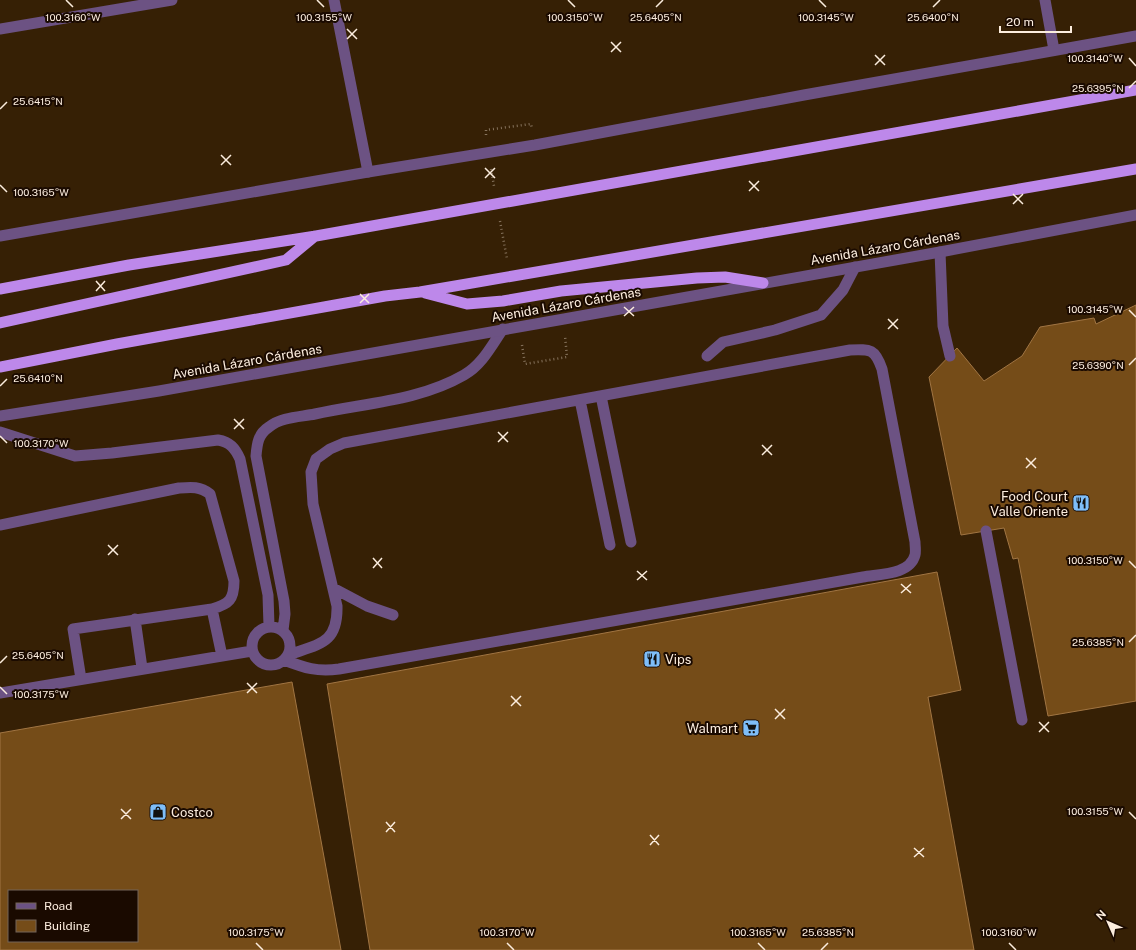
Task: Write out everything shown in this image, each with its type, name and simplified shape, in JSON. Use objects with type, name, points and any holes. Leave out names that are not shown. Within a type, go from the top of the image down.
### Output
[{"type":"highway","points":[[0,289],[129,265],[316,236],[1136,90]]},
{"type":"highway","points":[[0,367],[116,344],[385,296],[420,292],[1136,169]]},
{"type":"highway","points":[[0,323],[286,260],[316,236]]},
{"type":"highway","points":[[420,292],[467,304],[504,301],[561,291],[697,278],[725,277],[763,283]]},
{"type":"street","points":[[0,29],[172,0]]},
{"type":"street","points":[[334,0],[368,172]]},
{"type":"street","points":[[1045,0],[1054,50]]},
{"type":"street","points":[[0,236],[368,172],[535,145],[796,96],[1136,36]]},
{"type":"street","name":"Avenida Lázaro Cárdenas","points":[[0,416],[159,391],[940,252],[1136,215]]},
{"type":"street","points":[[940,252],[943,326],[950,356]]},
{"type":"street","points":[[707,356],[723,342],[775,330],[821,315],[843,290],[854,267]]},
{"type":"street","points":[[283,630],[285,614],[284,601],[256,456],[260,434],[277,422],[348,407],[414,396],[444,385],[466,374],[480,362],[503,329]]},
{"type":"street","points":[[866,349],[875,352],[882,369],[916,542],[915,554],[912,563],[905,568],[339,669],[325,671],[314,670],[286,657],[320,644],[331,636],[336,627],[338,618],[338,606],[313,504],[311,472],[316,459],[330,449],[344,443],[850,350],[866,349]]},
{"type":"street","points":[[601,396],[631,542]]},
{"type":"street","points":[[580,400],[610,545]]},
{"type":"street","points":[[0,432],[75,456],[218,440],[231,444],[236,450],[240,459],[268,595],[269,626]]},
{"type":"street","points":[[0,525],[179,488],[193,487],[205,490],[210,494],[234,581],[232,596],[228,603],[212,609],[73,629],[81,679]]},
{"type":"street","points":[[986,531],[1022,720]]},
{"type":"street","points":[[333,588],[367,606],[393,616]]},
{"type":"street","points":[[212,609],[222,656]]},
{"type":"street","points":[[135,619],[142,668]]},
{"type":"street","points":[[269,626],[283,630],[288,636],[291,648],[286,657],[279,664],[267,665],[260,662],[252,651],[251,644],[254,637],[261,628],[269,626]]},
{"type":"street","points":[[0,692],[252,651]]},
{"type":"path","points":[[490,165],[494,188]]},
{"type":"path","points":[[500,219],[508,264]]},
{"type":"path","points":[[521,341],[525,364],[567,357],[564,319]]},
{"type":"building","points":[[1136,305],[1136,701],[1048,716],[1018,558],[1013,559],[1004,528],[961,535],[929,377],[957,348],[984,381],[1022,356],[1040,327],[1094,318],[1096,324]]},
{"type":"building","points":[[937,572],[961,690],[928,697],[974,950],[370,950],[327,684]]},
{"type":"building","name":"Costco","points":[[292,682],[341,950],[0,950],[0,733]]},
{"type":"place","name":"Food Court Valle Oriente","points":[[1081,503]]},
{"type":"place","name":"Vips","points":[[652,659]]},
{"type":"place","name":"Walmart","points":[[751,728]]},
{"type":"place","name":"Costco","points":[[158,812]]}]
